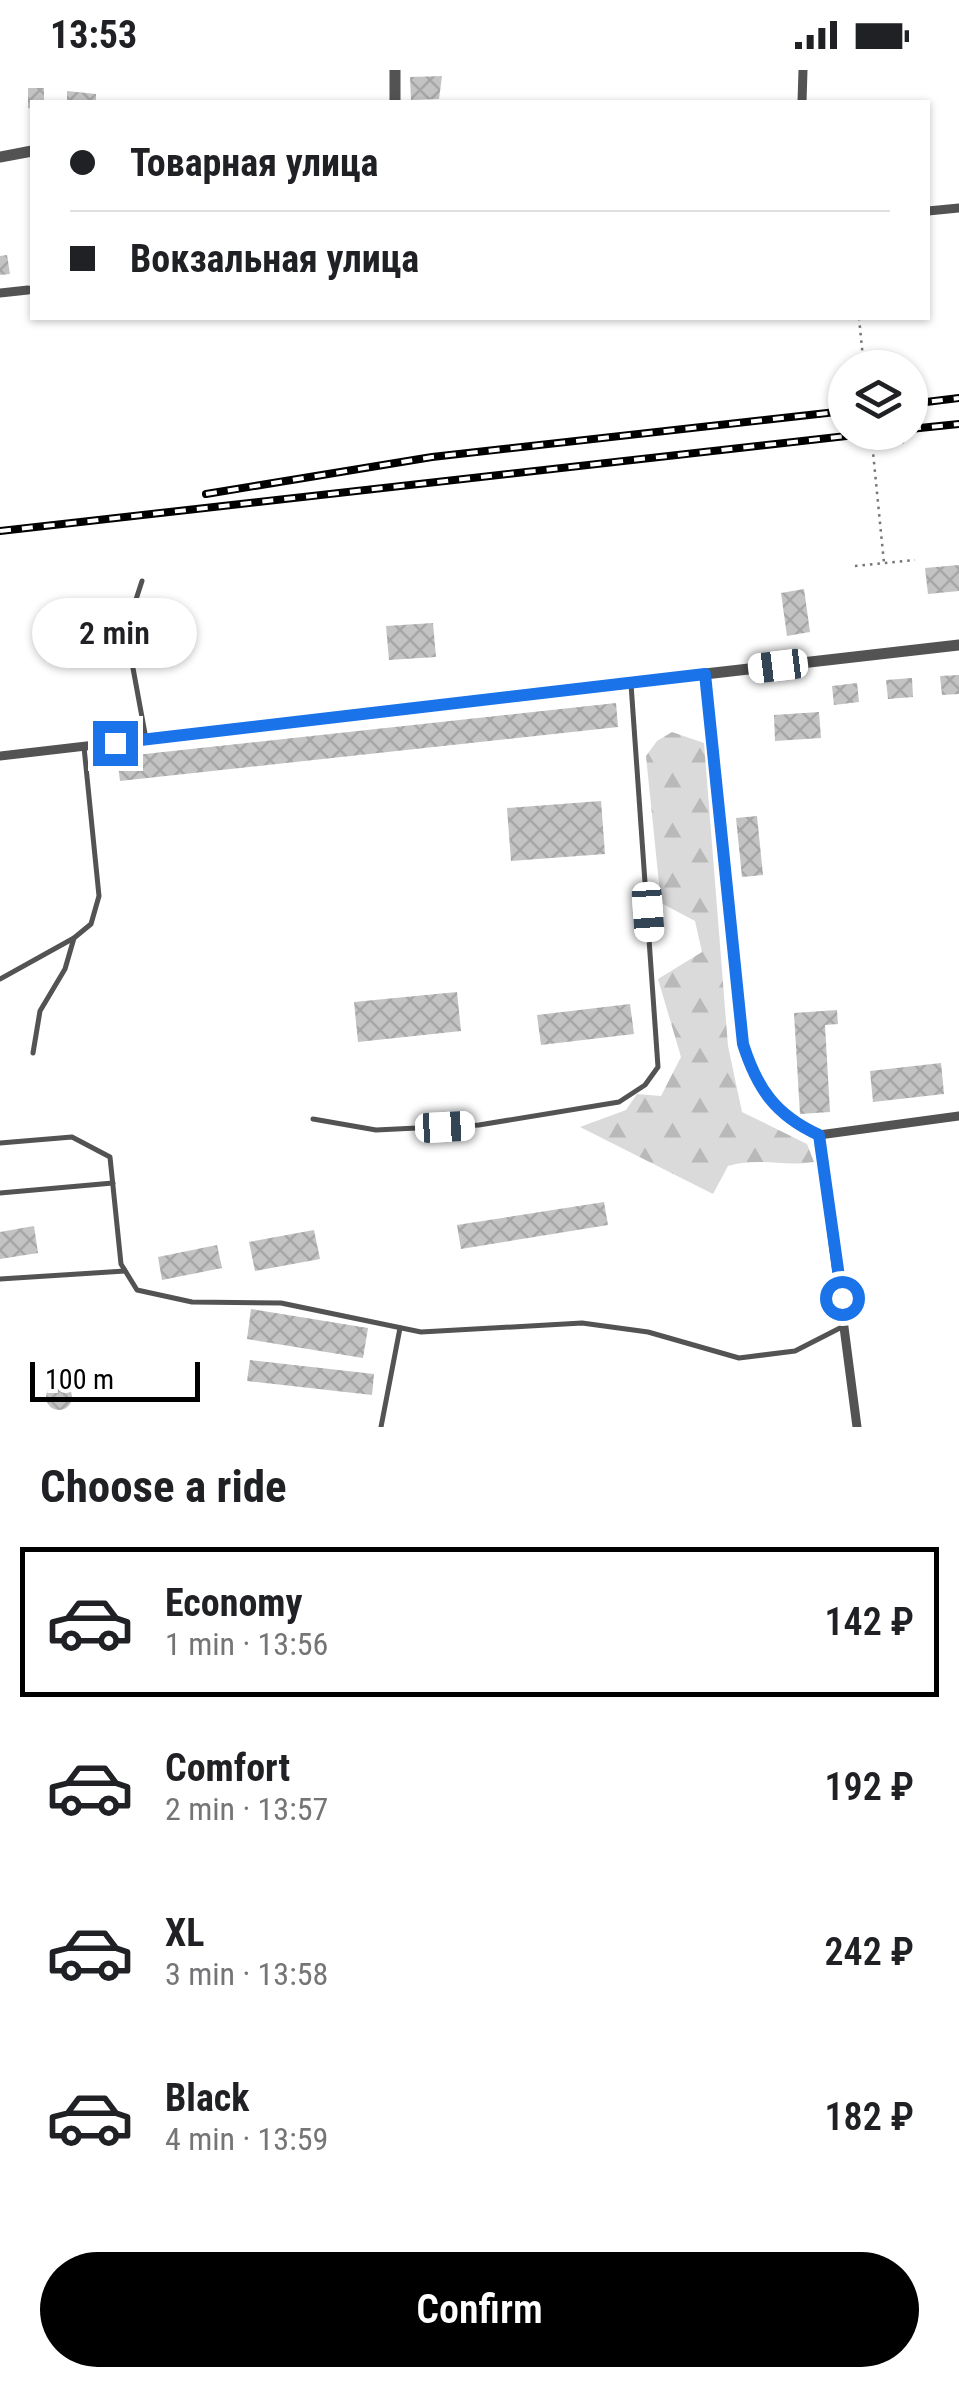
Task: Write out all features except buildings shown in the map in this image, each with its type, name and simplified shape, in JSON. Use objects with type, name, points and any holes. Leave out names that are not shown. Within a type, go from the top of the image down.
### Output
[{"type":"street","points":[[395,70],[395,100]]},
{"type":"street","points":[[802,100],[804,70]]},
{"type":"street","points":[[0,157],[30,151]]},
{"type":"street","points":[[930,211],[959,208]]},
{"type":"street","points":[[0,293],[28,290]]},
{"type":"street","points":[[0,756],[959,646]]},
{"type":"street","points":[[705,674],[743,1044],[755,1083],[797,1125],[819,1135],[959,1116]]},
{"type":"street","points":[[819,1135],[857,1427]]},
{"type":"lane","points":[[142,581],[126,630],[146,739]]},
{"type":"lane","points":[[313,1119],[376,1130],[479,1125],[619,1102],[645,1084],[658,1067],[631,681]]},
{"type":"lane","points":[[0,979],[74,938],[91,924],[99,896],[84,747]]},
{"type":"lane","points":[[33,1053],[40,1010],[65,969],[74,938]]},
{"type":"lane","points":[[0,1143],[72,1136],[110,1157],[121,1264],[137,1290],[192,1302],[281,1304],[421,1332],[582,1323],[648,1332],[740,1358],[795,1351],[844,1325]]},
{"type":"lane","points":[[0,1193],[113,1183]]},
{"type":"lane","points":[[0,1279],[126,1271]]},
{"type":"lane","points":[[381,1427],[400,1328]]},
{"type":"path","points":[[859,320],[863,350]]},
{"type":"path","points":[[872,450],[884,563]]},
{"type":"path","points":[[855,566],[914,560]]},
{"type":"green space","points":[[672,732],[704,743],[728,1046],[742,1112],[807,1144],[814,1162],[728,1166],[713,1194],[580,1127],[626,1110],[637,1094],[661,1096],[681,1057],[658,979],[702,952],[695,921],[661,903],[646,756],[657,741]]},
{"type":"railway","points":[[928,402],[959,398]]},
{"type":"railway","points":[[206,494],[432,457],[828,413]]},
{"type":"railway","points":[[928,427],[959,424]]},
{"type":"railway","points":[[0,531],[828,438]]},
{"type":"route","points":[[115,743],[705,674],[743,1044],[755,1083],[797,1125],[819,1135],[842,1298]]}]
